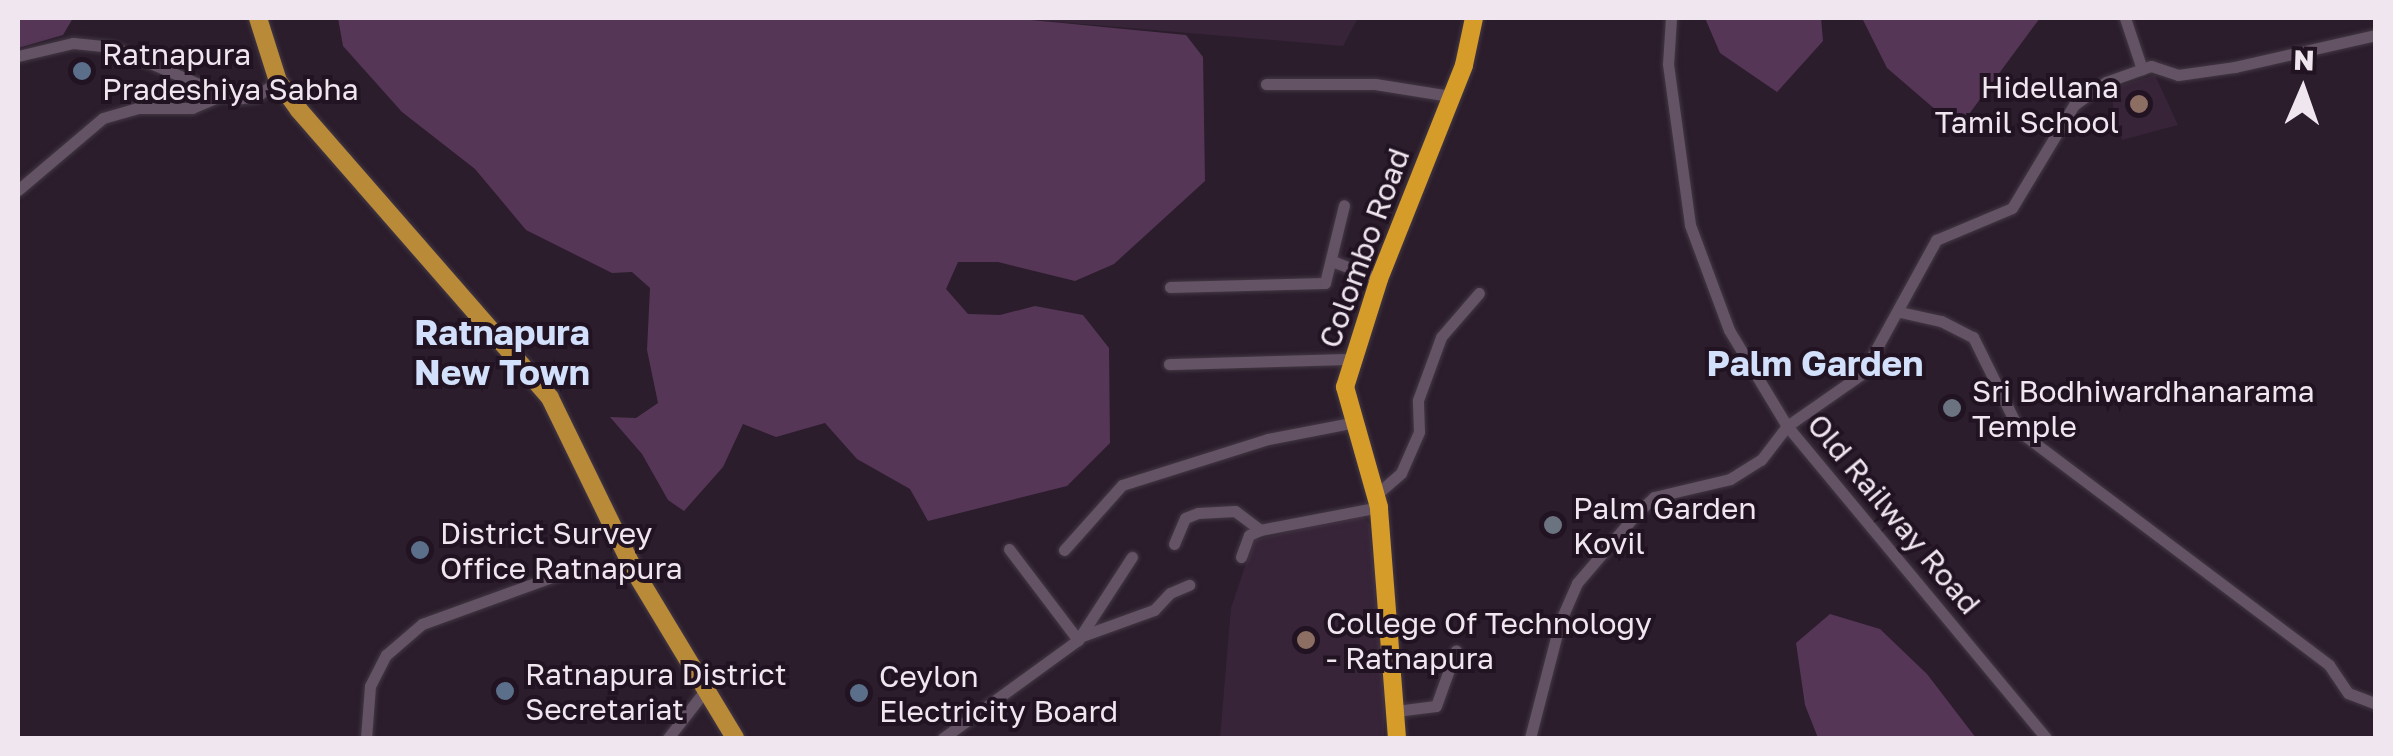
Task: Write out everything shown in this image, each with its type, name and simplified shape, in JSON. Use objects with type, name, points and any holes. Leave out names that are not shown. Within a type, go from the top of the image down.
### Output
[{"type":"highway","name":"Colombo Road","points":[[1397,738],[1378,500],[1351,423],[1345,387],[1350,359],[1450,96],[1474,18]]},
{"type":"main road","points":[[258,18],[278,81],[550,398],[635,572],[735,738]]},
{"type":"street","name":"Old Railway Road","points":[[1670,18],[1668,64],[1690,225],[1729,330],[1787,426],[2046,738]]},
{"type":"street","points":[[2125,18],[2142,69]]},
{"type":"street","points":[[1530,738],[1560,622],[1576,584],[1654,498],[1730,479],[1761,460],[1787,426],[1862,373],[1900,312],[1936,240],[2012,208],[2074,105],[2106,82],[2142,69],[2178,74],[2235,67],[2376,35]]},
{"type":"street","points":[[18,56],[72,43],[113,46],[220,96],[247,99],[278,81]]},
{"type":"street","points":[[1266,84],[1374,84],[1450,96]]},
{"type":"street","points":[[18,190],[103,118],[137,108],[192,108],[220,96]]},
{"type":"street","points":[[1170,288],[1325,283],[1344,205]]},
{"type":"street","points":[[1332,261],[1378,280]]},
{"type":"street","points":[[1241,557],[1249,535],[1260,530],[1378,500],[1401,473],[1420,432],[1418,400],[1440,336],[1479,293]]},
{"type":"street","points":[[1900,312],[1941,320],[1973,337],[2020,432],[2329,664],[2348,693],[2376,704]]},
{"type":"street","points":[[1169,364],[1350,359]]},
{"type":"street","points":[[1064,550],[1122,485],[1268,439],[1351,423]]},
{"type":"street","points":[[1174,544],[1185,518],[1198,514],[1236,511],[1260,530]]},
{"type":"street","points":[[1009,548],[1080,638]]},
{"type":"street","points":[[1080,638],[1132,557]]},
{"type":"street","points":[[366,738],[370,686],[386,655],[422,624],[566,572],[635,572]]},
{"type":"street","points":[[943,738],[1080,638],[1154,610],[1170,593],[1189,585]]},
{"type":"street","points":[[1396,711],[1436,706],[1456,650]]},
{"type":"street","points":[[668,738],[704,692]]},
{"type":"shaded area","points":[[18,18],[73,18],[63,35],[18,48]]},
{"type":"shaded area","points":[[338,18],[1011,18],[1186,35],[1203,57],[1205,181],[1114,264],[1075,281],[998,262],[958,262],[946,289],[968,314],[1000,315],[1035,306],[1083,315],[1109,348],[1110,443],[1067,486],[928,521],[910,489],[857,459],[825,423],[776,437],[743,424],[723,467],[684,511],[668,500],[642,454],[610,417],[636,418],[658,403],[647,350],[650,288],[632,272],[612,273],[526,230],[475,169],[402,112],[343,46]]},
{"type":"shaded area","points":[[1011,18],[1358,18],[1343,46]]},
{"type":"shaded area","points":[[1705,18],[1821,18],[1823,41],[1777,92],[1720,53]]},
{"type":"shaded area","points":[[1862,18],[2040,18],[1958,129],[1887,68]]},
{"type":"shaded area","points":[[2155,75],[2178,125],[2122,140],[2109,89]]},
{"type":"shaded area","name":"College Of Technology - Ratnapura","points":[[1362,514],[1369,524],[1385,657],[1384,738],[1220,738],[1231,608],[1254,540]]},
{"type":"shaded area","points":[[1830,614],[1880,629],[1927,674],[1976,738],[1818,738],[1805,705],[1796,643]]},
{"type":"place","name":"Ratnapura Pradeshiya Sabha","points":[[82,71]]},
{"type":"place","name":"Hidellana Tamil School","points":[[2139,104]]},
{"type":"place","name":"Sri Bodhiwardhanarama Temple","points":[[1952,408]]},
{"type":"place","name":"Palm Garden Kovil","points":[[1553,525]]},
{"type":"place","name":"District Survey Office Ratnapura","points":[[420,550]]},
{"type":"place","name":"College Of Technology - Ratnapura","points":[[1306,640]]},
{"type":"place","name":"Ratnapura District Secretariat","points":[[505,691]]},
{"type":"place","name":"Ceylon Electricity Board","points":[[859,693]]},
{"type":"district","name":"Ratnapura New Town","points":[[502,352]]},
{"type":"district","name":"Palm Garden","points":[[1815,363]]}]
